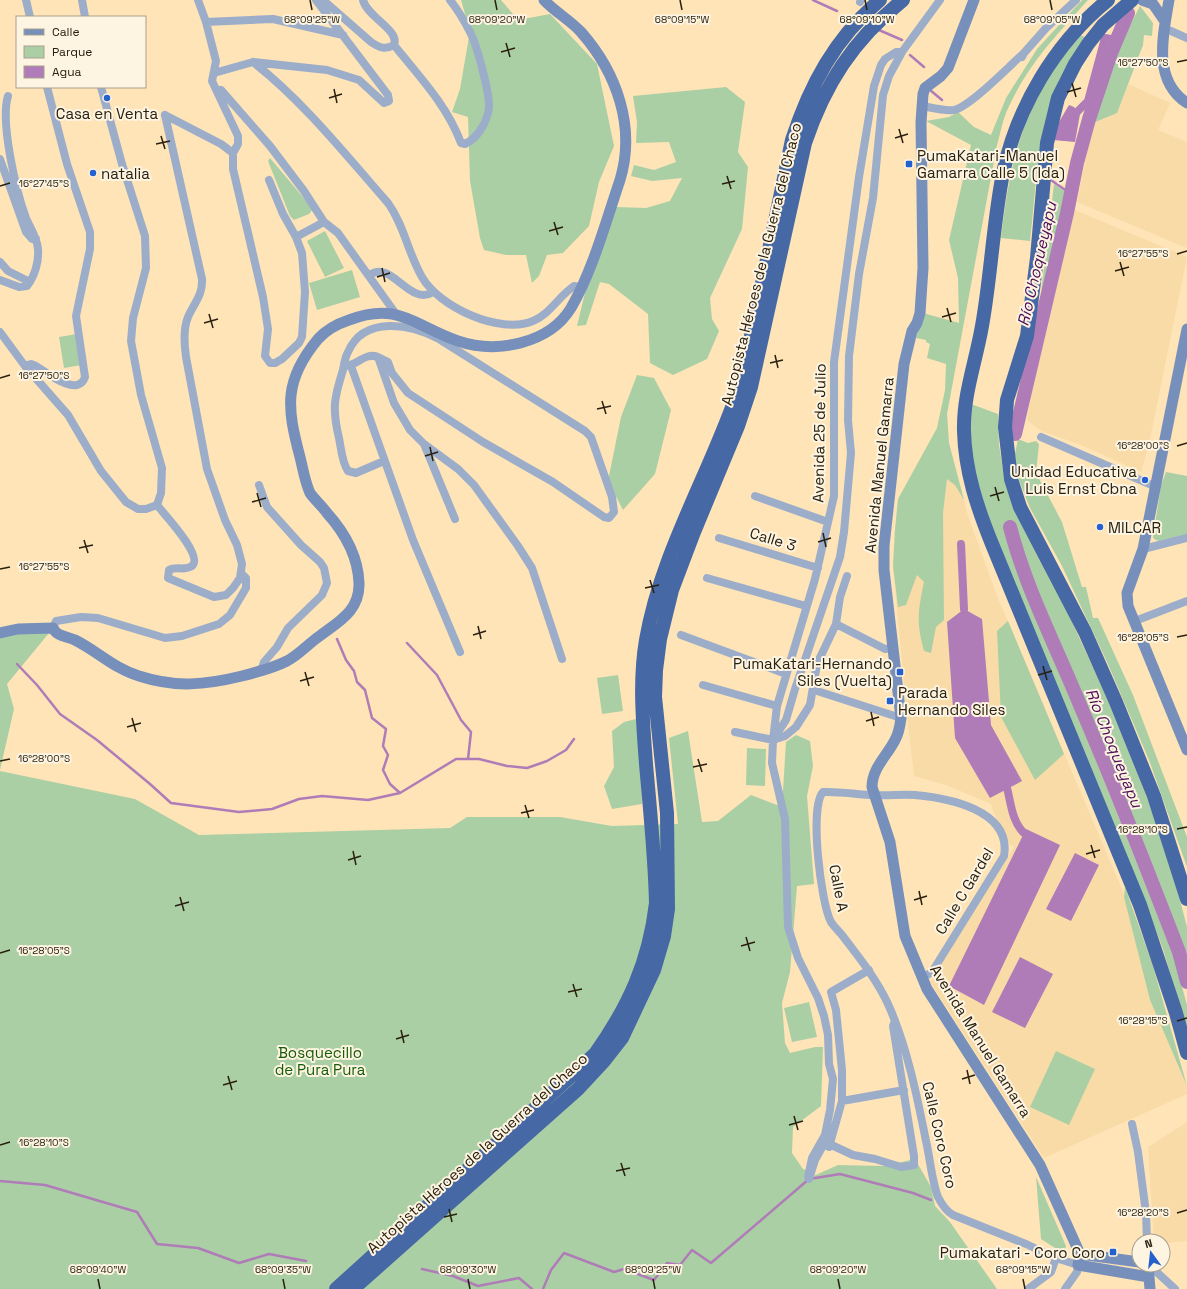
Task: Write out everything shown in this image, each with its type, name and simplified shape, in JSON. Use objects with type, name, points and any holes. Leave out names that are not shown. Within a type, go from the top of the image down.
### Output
[{"type":"highway","name":"Autopista Héroes de la Guerra del Chaco","points":[[336,1289],[595,1054],[612,1030],[630,998],[643,966],[653,933],[656,903],[642,683],[646,642],[656,597],[672,552],[731,413],[742,379],[792,140],[801,114],[814,83],[840,42],[861,18],[880,0]]},
{"type":"highway","name":"Autopista Héroes de la Guerra del Chaco","points":[[353,1289],[578,1089],[604,1061],[622,1038],[654,970],[664,936],[668,909],[667,814],[655,697],[656,670],[668,601],[694,532],[738,426],[751,387],[805,143],[815,115],[841,65],[873,26],[902,0]]},
{"type":"highway","points":[[1108,0],[1096,9],[1067,41],[1040,78],[1024,111],[1012,141],[1003,174],[982,327],[964,408],[965,454],[973,496],[1140,905],[1176,1013],[1187,1053]]},
{"type":"highway","points":[[1132,0],[1103,25],[1088,44],[1072,70],[1058,98],[1047,143],[1037,258],[1027,336],[1007,400],[1005,427],[1010,479],[1020,507],[1085,632],[1116,702],[1154,796],[1187,898]]},
{"type":"street","points":[[26,0],[30,16]]},
{"type":"street","points":[[78,0],[84,15]]},
{"type":"street","points":[[82,0],[84,15]]},
{"type":"street","points":[[198,0],[206,22],[216,61],[213,74],[215,88],[227,108],[238,136],[238,144],[233,153],[236,181],[263,297],[268,329],[265,349],[267,361],[275,363],[282,359],[299,344],[302,337],[305,292],[302,253],[283,214],[269,180]]},
{"type":"street","points":[[213,74],[253,62],[286,64],[345,74],[359,80],[384,103],[389,101],[388,94],[316,0]]},
{"type":"street","points":[[323,0],[380,48],[385,49],[394,44]]},
{"type":"street","points":[[363,0],[369,12],[392,32],[395,37],[394,44],[444,109],[454,125],[461,143],[465,144],[474,140],[486,119],[489,106],[486,84],[472,35],[450,0]]},
{"type":"street","points":[[241,573],[246,578],[246,588],[230,615],[219,624],[200,631],[182,636],[165,638],[106,620],[81,617],[56,621],[54,628],[58,634],[71,638],[85,645],[115,666],[132,674],[150,680],[190,686],[217,682],[261,671],[289,660],[343,620],[354,608],[359,590],[359,579],[353,552],[345,536],[315,499],[307,486],[290,420],[289,405],[292,385],[297,373],[317,340],[331,328],[355,317],[383,312],[396,314],[424,324],[457,341],[473,345],[509,345],[538,337],[556,325],[570,309],[581,286],[624,166],[626,126],[615,82],[607,68],[581,32],[544,0]]},
{"type":"street","name":"Avenida 25 de Julio","points":[[773,740],[786,720],[795,689],[840,557],[851,453],[848,420],[849,356],[859,274],[873,198],[883,95],[889,76],[902,52],[940,0]]},
{"type":"street","name":"Avenida Manuel Gamarra","points":[[974,0],[948,68],[941,76],[925,88],[921,122],[923,268],[920,313],[917,323],[912,331],[904,364],[884,546],[884,570],[901,718],[896,739],[872,779],[874,796],[890,842],[905,936],[922,978],[927,989],[1040,1165],[1079,1259]]},
{"type":"street","points":[[923,106],[942,110],[956,110],[984,91],[1076,0]]},
{"type":"street","points":[[1067,41],[1085,11],[1097,0]]},
{"type":"street","points":[[1142,0],[1154,4],[1164,20]]},
{"type":"street","points":[[1169,0],[1164,20],[1164,72],[1168,84],[1173,92],[1187,103]]},
{"type":"street","points":[[206,22],[273,19],[343,35]]},
{"type":"street","points":[[1171,32],[1187,38]]},
{"type":"street","name":"Avenida 25 de Julio","points":[[773,740],[777,706],[818,568],[834,496],[834,362],[859,177],[878,74],[885,59],[896,52],[902,52]]},
{"type":"street","points":[[994,88],[1020,61],[1024,53]]},
{"type":"street","points":[[253,62],[267,72],[314,119],[388,203],[398,216],[422,277],[433,292],[469,314],[495,324],[513,326],[534,321],[551,308],[574,286],[581,286]]},
{"type":"street","points":[[213,74],[225,95],[270,146],[304,190],[324,222],[338,233],[370,275],[396,314]]},
{"type":"street","points":[[26,366],[31,364],[36,366],[67,385],[77,385],[84,380],[85,377],[76,316],[90,249],[90,232],[67,164],[47,88]]},
{"type":"street","points":[[101,88],[111,128],[145,236],[146,268],[132,318],[131,342],[141,395],[162,468],[161,493],[157,505]]},
{"type":"street","points":[[0,280],[22,287],[30,282],[37,264],[38,247],[36,238],[26,218],[8,150],[4,118],[8,96]]},
{"type":"street","points":[[157,505],[189,545],[195,559],[194,564],[191,567],[169,570],[168,574],[170,579],[209,596],[220,597],[226,595],[233,588],[241,573],[242,564],[237,545],[225,520],[207,468],[186,357],[184,344],[186,324],[202,291],[202,279],[165,115],[221,144],[233,153]]},
{"type":"street","points":[[0,159],[26,232],[32,239],[36,238]]},
{"type":"street","points":[[296,238],[324,222]]},
{"type":"street","points":[[0,262],[8,271],[30,282]]},
{"type":"street","points":[[370,275],[376,271],[383,272],[414,293],[427,295],[433,292]]},
{"type":"street","points":[[347,366],[369,355],[378,357],[388,362],[392,373],[408,393],[483,442],[553,482],[600,514],[609,518],[612,516],[614,506],[612,497],[591,437],[585,431],[439,338],[428,333],[394,325],[373,328],[363,334],[352,345],[347,352],[347,366],[335,398],[334,416],[346,469],[351,473],[356,473],[384,461]]},
{"type":"street","points":[[1187,329],[1154,486],[1143,549],[1127,593],[1128,606],[1187,750]]},
{"type":"street","points":[[0,332],[26,366],[68,415],[76,426],[101,471],[126,502],[138,510],[157,505]]},
{"type":"street","points":[[302,337],[317,340]]},
{"type":"street","points":[[378,357],[396,409],[410,430],[424,444],[458,469],[474,485],[532,568],[562,659]]},
{"type":"street","points":[[347,366],[413,540],[460,652]]},
{"type":"street","points":[[1041,437],[1154,486]]},
{"type":"street","points":[[424,444],[455,519]]},
{"type":"street","points":[[259,485],[267,507],[301,546],[320,562],[324,568],[327,583],[322,595],[288,628],[278,647],[264,662],[261,671]]},
{"type":"street","points":[[755,496],[828,522]]},
{"type":"street","name":"Calle 3","points":[[719,538],[818,568]]},
{"type":"street","points":[[1143,549],[1187,538]]},
{"type":"street","points":[[735,732],[773,740],[785,736],[793,730],[810,704],[814,690],[816,664],[836,624],[840,597],[847,576]]},
{"type":"street","points":[[706,578],[806,606]]},
{"type":"street","points":[[1134,621],[1187,601]]},
{"type":"street","points":[[836,624],[885,649],[893,648]]},
{"type":"street","points":[[0,633],[18,629],[54,628]]},
{"type":"street","points":[[681,635],[786,674]]},
{"type":"street","points":[[703,685],[777,706]]},
{"type":"street","points":[[814,690],[901,718]]},
{"type":"street","points":[[773,740],[772,767],[785,820],[788,927],[798,958],[818,998],[824,1016],[828,1035],[829,1064],[833,1079],[830,1110],[825,1135],[812,1158],[808,1177],[809,1179],[815,1160],[827,1143],[842,1101],[841,1040],[836,1010],[831,992],[869,970]]},
{"type":"street","name":"Calle A","points":[[874,796],[823,792],[819,796],[816,820],[819,872],[831,922],[869,970],[884,994],[895,1021]]},
{"type":"street","name":"Calle C Gardel","points":[[874,796],[915,795],[944,800],[986,814],[996,824],[1004,845],[1004,856],[932,972],[922,978]]},
{"type":"street","points":[[827,1143],[853,1155],[875,1159],[901,1167],[914,1165],[904,1090],[893,1026],[895,1021]]},
{"type":"street","name":"Calle Coro Coro","points":[[895,1021],[898,1025],[920,1114],[938,1196],[946,1211],[1056,1258],[1131,1262]]},
{"type":"street","points":[[842,1101],[904,1090]]},
{"type":"street","points":[[1132,1124],[1138,1152],[1146,1213],[1147,1233]]},
{"type":"street","points":[[1028,1289],[1051,1272],[1056,1258]]},
{"type":"street","points":[[1065,1289],[1077,1272],[1079,1259]]},
{"type":"street","name":"Calle Coro Coro","points":[[1079,1259],[1149,1277]]},
{"type":"street","points":[[1149,1273],[1150,1289]]},
{"type":"street","points":[[1158,1273],[1175,1289]]},
{"type":"shaded area","points":[[1128,84],[1170,103],[1158,130],[1187,142],[1187,248],[1077,202],[1093,123],[1117,113]]},
{"type":"shaded area","points":[[1075,210],[1187,257],[1149,444],[1141,472],[1081,445],[1041,431],[1027,420],[1034,380]]},
{"type":"shaded area","points":[[947,414],[949,443],[968,516],[997,596],[1124,894],[1150,1000],[1187,1086],[1187,1094],[1044,1158],[930,982],[1014,847],[1010,845],[991,804],[946,785],[914,776],[893,566],[895,530],[898,499]]},
{"type":"shaded area","points":[[1187,1122],[1187,1241],[1171,1242],[1171,1233],[1153,1233],[1148,1147]]},
{"type":"green space","points":[[461,0],[501,0],[518,20],[550,14],[597,64],[614,146],[599,182],[589,226],[563,253],[547,255],[539,276],[532,283],[526,255],[506,255],[484,250],[480,238],[470,181],[468,117],[452,112],[460,89],[470,31]]},
{"type":"green space","points":[[1082,0],[1088,0],[1042,53],[1023,80],[1006,113],[997,145],[947,414],[949,443],[964,500],[955,485],[947,479],[943,513],[944,620],[936,627],[931,653],[924,651],[920,632],[919,609],[924,582],[917,575],[906,605],[898,607],[893,566],[895,530],[898,499],[937,428],[945,390],[946,364],[927,358],[930,344],[926,342],[926,340],[916,338],[923,313],[959,323],[958,278],[949,240],[971,145],[926,121],[949,117],[958,112],[974,127],[991,135],[1006,98],[1037,49]]},
{"type":"green space","points":[[1140,6],[1153,23],[1152,36],[1144,35],[1143,45],[1117,113],[1093,123],[1119,47]]},
{"type":"green space","points":[[1080,35],[1085,37],[1069,61],[1059,80],[1045,123],[1038,162],[1030,241],[1001,238],[1011,174],[1029,115],[1049,76]]},
{"type":"green space","points":[[726,87],[745,102],[738,152],[748,167],[742,229],[710,298],[712,319],[719,331],[707,359],[673,375],[650,363],[648,314],[609,284],[600,282],[586,325],[577,326],[589,276],[615,207],[646,208],[670,201],[682,178],[652,181],[631,176],[634,165],[654,170],[676,162],[669,142],[636,143],[637,122],[633,96]]},
{"type":"green space","points":[[270,158],[313,209],[309,214],[294,220],[290,216],[268,161]]},
{"type":"green space","points":[[1054,184],[1073,197],[1022,407],[1039,309]]},
{"type":"green space","points":[[325,231],[344,268],[325,277],[307,241]]},
{"type":"green space","points":[[352,270],[360,297],[317,310],[309,283]]},
{"type":"green space","points":[[77,334],[82,365],[64,368],[59,337]]},
{"type":"green space","points":[[637,375],[654,378],[671,410],[655,474],[623,510],[608,481],[621,417]]},
{"type":"green space","points":[[971,404],[998,414],[999,445],[1004,476],[1111,706],[1148,800],[1174,877],[1187,927],[1187,962],[1141,841],[1030,572],[1013,522],[1005,525],[1011,548],[1173,953],[1187,1005],[1187,1032],[1163,949],[1137,881],[993,530],[978,486],[971,454]]},
{"type":"green space","points":[[1018,439],[1028,443],[1036,441],[1039,444],[1036,473],[1062,522],[1082,587],[1086,587],[1093,618],[1098,618],[1133,695],[1187,837],[1187,867],[1149,760],[1107,662],[1062,566],[1030,508],[1017,475],[1014,459]]},
{"type":"green space","points":[[1166,472],[1187,476],[1187,534],[1159,541],[1153,537],[1161,486]]},
{"type":"green space","points":[[1008,621],[1064,754],[1035,780],[1001,717],[997,631]]},
{"type":"green space","points":[[0,633],[49,633],[7,684],[14,709],[0,770]]},
{"type":"green space","points":[[618,675],[623,711],[602,714],[597,678]]},
{"type":"green space","points":[[636,719],[641,756],[642,804],[612,809],[604,786],[614,767],[612,731],[624,722]]},
{"type":"green space","name":"Bosquecillo de Pura Pura","points":[[688,731],[702,822],[718,821],[751,795],[782,807],[786,742],[796,735],[810,741],[813,766],[807,796],[814,884],[797,886],[790,972],[782,1003],[785,1043],[790,1053],[815,1047],[823,1047],[821,1106],[793,1127],[792,1153],[803,1169],[809,1171],[809,1178],[838,1165],[884,1166],[915,1159],[931,1187],[935,1206],[950,1222],[997,1289],[0,1289],[0,771],[135,799],[199,835],[450,828],[467,817],[560,817],[612,826],[678,824],[669,738]]},
{"type":"green space","points":[[747,748],[766,749],[765,786],[746,785]]},
{"type":"green space","points":[[1125,887],[1153,966],[1187,1086],[1150,1000],[1124,897]]},
{"type":"green space","points":[[809,1002],[817,1037],[792,1042],[784,1008]]},
{"type":"green space","points":[[1056,1051],[1095,1069],[1069,1125],[1030,1107]]},
{"type":"green space","points":[[1036,1177],[1066,1246],[1065,1249],[1058,1250],[1041,1239]]},
{"type":"water","points":[[1069,105],[1074,107],[1080,114],[1075,142],[1053,140],[1056,127]]},
{"type":"water","points":[[964,609],[982,619],[991,725],[1022,781],[990,798],[955,738],[947,622]]},
{"type":"water","points":[[1026,829],[1060,845],[984,1005],[949,986]]},
{"type":"water","points":[[1075,853],[1099,865],[1071,921],[1046,909]]},
{"type":"water","points":[[1020,957],[1053,974],[1025,1028],[992,1012]]},
{"type":"waterway","points":[[813,0],[837,11]]},
{"type":"waterway","name":"Río Choqueyapu","points":[[1015,434],[1067,213],[1077,163],[1089,119],[1111,53],[1128,13]]},
{"type":"waterway","points":[[879,30],[902,40]]},
{"type":"waterway","points":[[1077,112],[1088,101],[1105,38],[1116,40]]},
{"type":"waterway","points":[[910,55],[924,67]]},
{"type":"waterway","points":[[930,90],[942,100]]},
{"type":"waterway","points":[[1048,178],[1071,194]]},
{"type":"waterway","name":"Río Choqueyapu","points":[[1010,527],[1024,573],[1131,828],[1179,952],[1187,982]]},
{"type":"waterway","points":[[961,544],[964,609]]},
{"type":"waterway","points":[[337,639],[346,660],[354,671],[357,682],[365,690],[372,718],[386,729],[383,746],[388,755],[383,770],[390,784],[400,793]]},
{"type":"waterway","points":[[407,643],[437,675],[461,720],[471,732],[468,759]]},
{"type":"waterway","points":[[17,664],[37,685],[60,714],[97,740],[171,803],[239,812],[272,809],[299,799],[322,796],[368,800],[400,793],[456,759],[479,759],[507,766],[527,768],[547,761],[566,750],[574,739]]},
{"type":"waterway","points":[[1007,788],[1014,818],[1024,833]]},
{"type":"waterway","points":[[543,1289],[551,1270],[564,1253],[614,1272],[624,1269],[654,1280],[667,1263],[680,1265],[692,1250],[711,1263],[809,1179],[840,1174],[913,1193],[931,1200]]},
{"type":"waterway","points":[[0,1181],[45,1185],[137,1212],[157,1244],[198,1248],[239,1263],[269,1254],[306,1261]]},
{"type":"waterway","points":[[422,1269],[453,1276],[478,1286],[519,1278],[532,1289]]},
{"type":"place","name":"Casa en Venta","points":[[107,98]]},
{"type":"place","name":"PumaKatari-Manuel Gamarra Calle 5 (Ida)","points":[[909,164]]},
{"type":"place","name":"natalia","points":[[93,173]]},
{"type":"place","name":"Unidad Educativa Luis Ernst Cbna","points":[[1145,480]]},
{"type":"place","name":"MILCAR","points":[[1100,527]]},
{"type":"place","name":"PumaKatari-Hernando Siles (Vuelta)","points":[[900,672]]},
{"type":"place","name":"Parada Hernando Siles","points":[[890,701]]},
{"type":"place","name":"Pumakatari - Coro Coro","points":[[1113,1252]]}]
